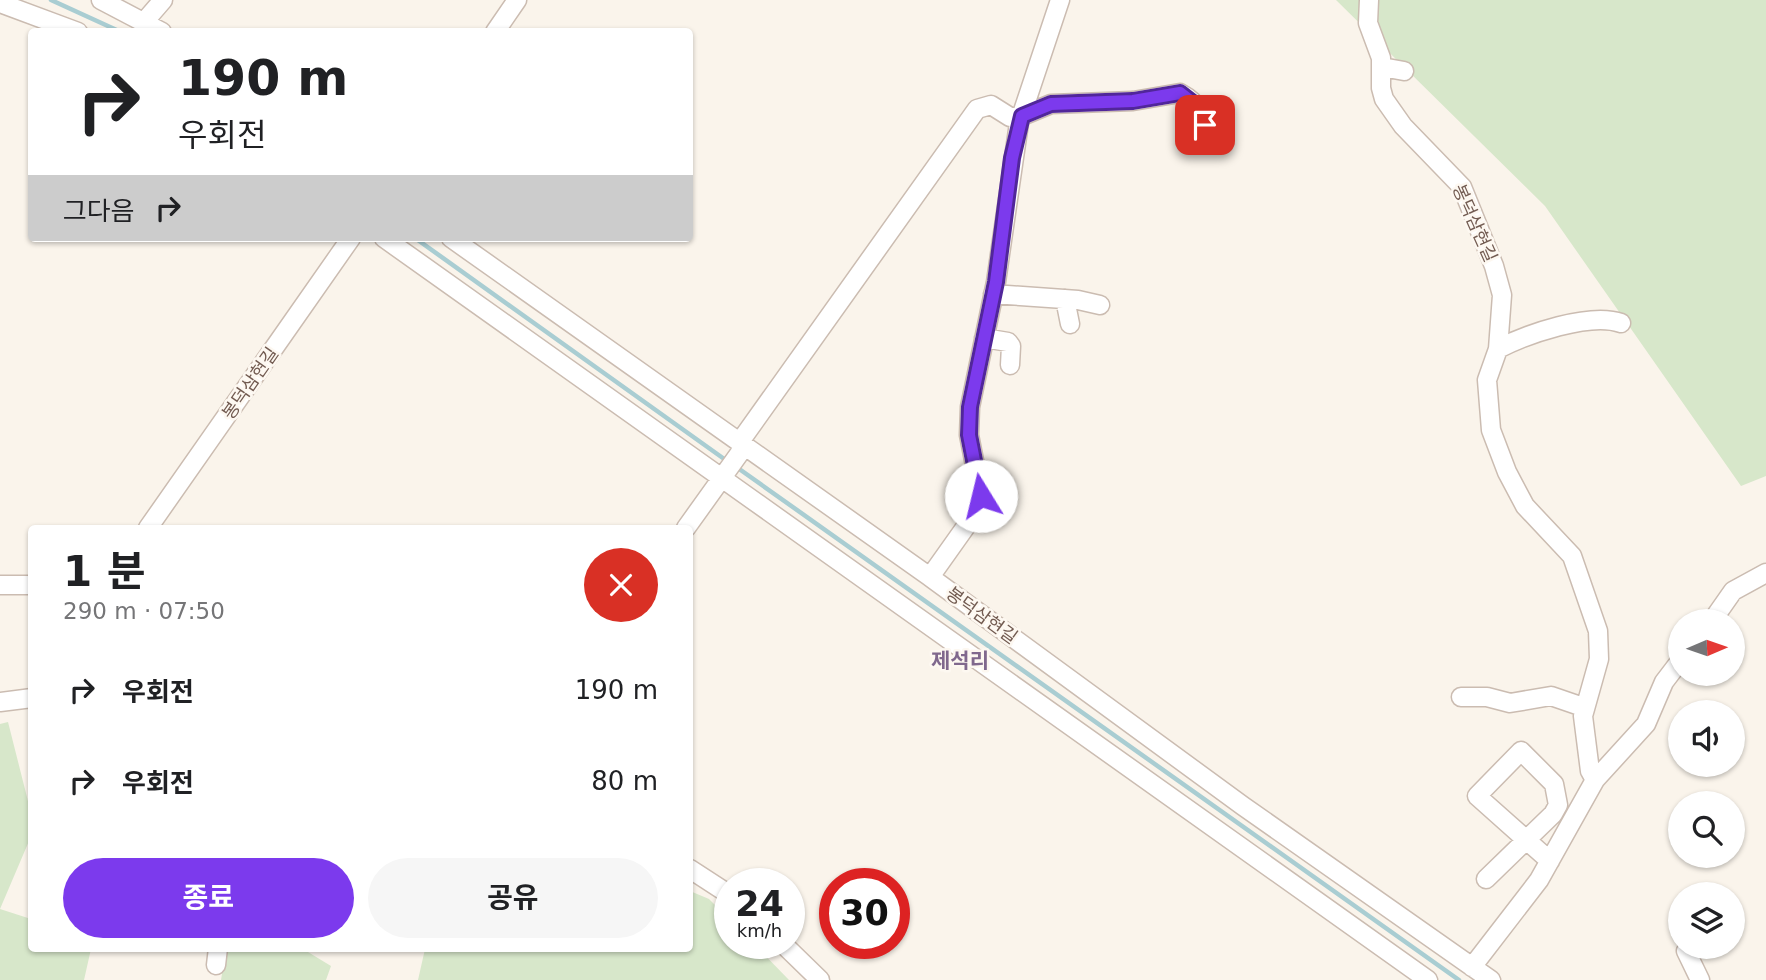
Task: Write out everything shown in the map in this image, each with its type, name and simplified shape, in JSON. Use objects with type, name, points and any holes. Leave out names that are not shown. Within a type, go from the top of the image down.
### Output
[{"type":"street","points":[[101,0],[155,28]]},
{"type":"street","points":[[144,22],[163,0]]},
{"type":"street","points":[[498,28],[517,0]]},
{"type":"street","name":"봉덕삼현길","points":[[1060,0],[1022,116],[1012,158],[1008,205],[993,294],[970,407],[969,435],[981,496],[974,515],[930,577],[1243,806],[1491,980]]},
{"type":"street","name":"봉덕삼현길","points":[[1369,0],[1368,23],[1382,67],[1381,88],[1391,110],[1456,179],[1470,205],[1500,283],[1502,310],[1498,349],[1487,380],[1491,430],[1507,472],[1525,506],[1572,556],[1598,631],[1599,659],[1583,707]]},
{"type":"street","points":[[0,3],[67,28]]},
{"type":"street","points":[[1382,67],[1404,71]]},
{"type":"street","points":[[687,525],[724,476],[740,449],[977,109],[991,105],[1010,117],[1022,116],[1051,104],[1133,101],[1180,93],[1198,107],[1203,116],[1206,141]]},
{"type":"street","name":"봉덕삼현길","points":[[150,525],[348,242]]},
{"type":"street","points":[[390,242],[724,476],[1428,980]]},
{"type":"street","points":[[456,242],[740,449],[930,577]]},
{"type":"street","points":[[993,294],[1065,299],[1100,305]]},
{"type":"street","points":[[1065,299],[1070,324]]},
{"type":"street","points":[[1498,349],[1538,332],[1608,320],[1620,323]]},
{"type":"street","points":[[984,338],[1008,342],[1011,346],[1010,365]]},
{"type":"street","points":[[1719,609],[1733,591],[1766,573]]},
{"type":"street","points":[[0,585],[28,584]]},
{"type":"street","points":[[1472,967],[1520,907],[1550,861],[1595,780],[1646,724],[1668,677]]},
{"type":"street","points":[[1461,697],[1487,697],[1510,703],[1551,696],[1583,707],[1584,743],[1590,771],[1595,780]]},
{"type":"street","points":[[0,702],[28,698]]},
{"type":"street","points":[[1486,879],[1527,840],[1553,814],[1557,795],[1554,784],[1521,751],[1477,796],[1527,840],[1550,861]]},
{"type":"street","points":[[693,871],[714,885]]},
{"type":"street","points":[[798,959],[820,980]]},
{"type":"street","points":[[1690,959],[1700,980]]},
{"type":"green space","points":[[1336,0],[1766,0],[1766,476],[1741,486],[1545,206]]},
{"type":"green space","points":[[8,722],[28,801],[28,843],[0,909],[0,724]]},
{"type":"green space","points":[[693,892],[714,904],[714,959],[769,959],[789,980],[418,980],[424,952],[693,952]]},
{"type":"green space","points":[[0,909],[28,918],[28,952],[90,952],[84,980],[0,980]]},
{"type":"green space","points":[[226,952],[308,952],[331,966],[326,980],[221,980]]},
{"type":"waterway","points":[[51,0],[112,28]]},
{"type":"waterway","points":[[421,242],[727,461]]},
{"type":"waterway","points":[[735,466],[1459,980]]},
{"type":"district","name":"제석리","points":[[960,661]]},
{"type":"route","points":[[981,496],[969,435],[970,407],[996,282],[1012,158],[1022,116],[1051,104],[1133,101],[1180,93],[1190,98],[1198,107],[1205,125]]}]
